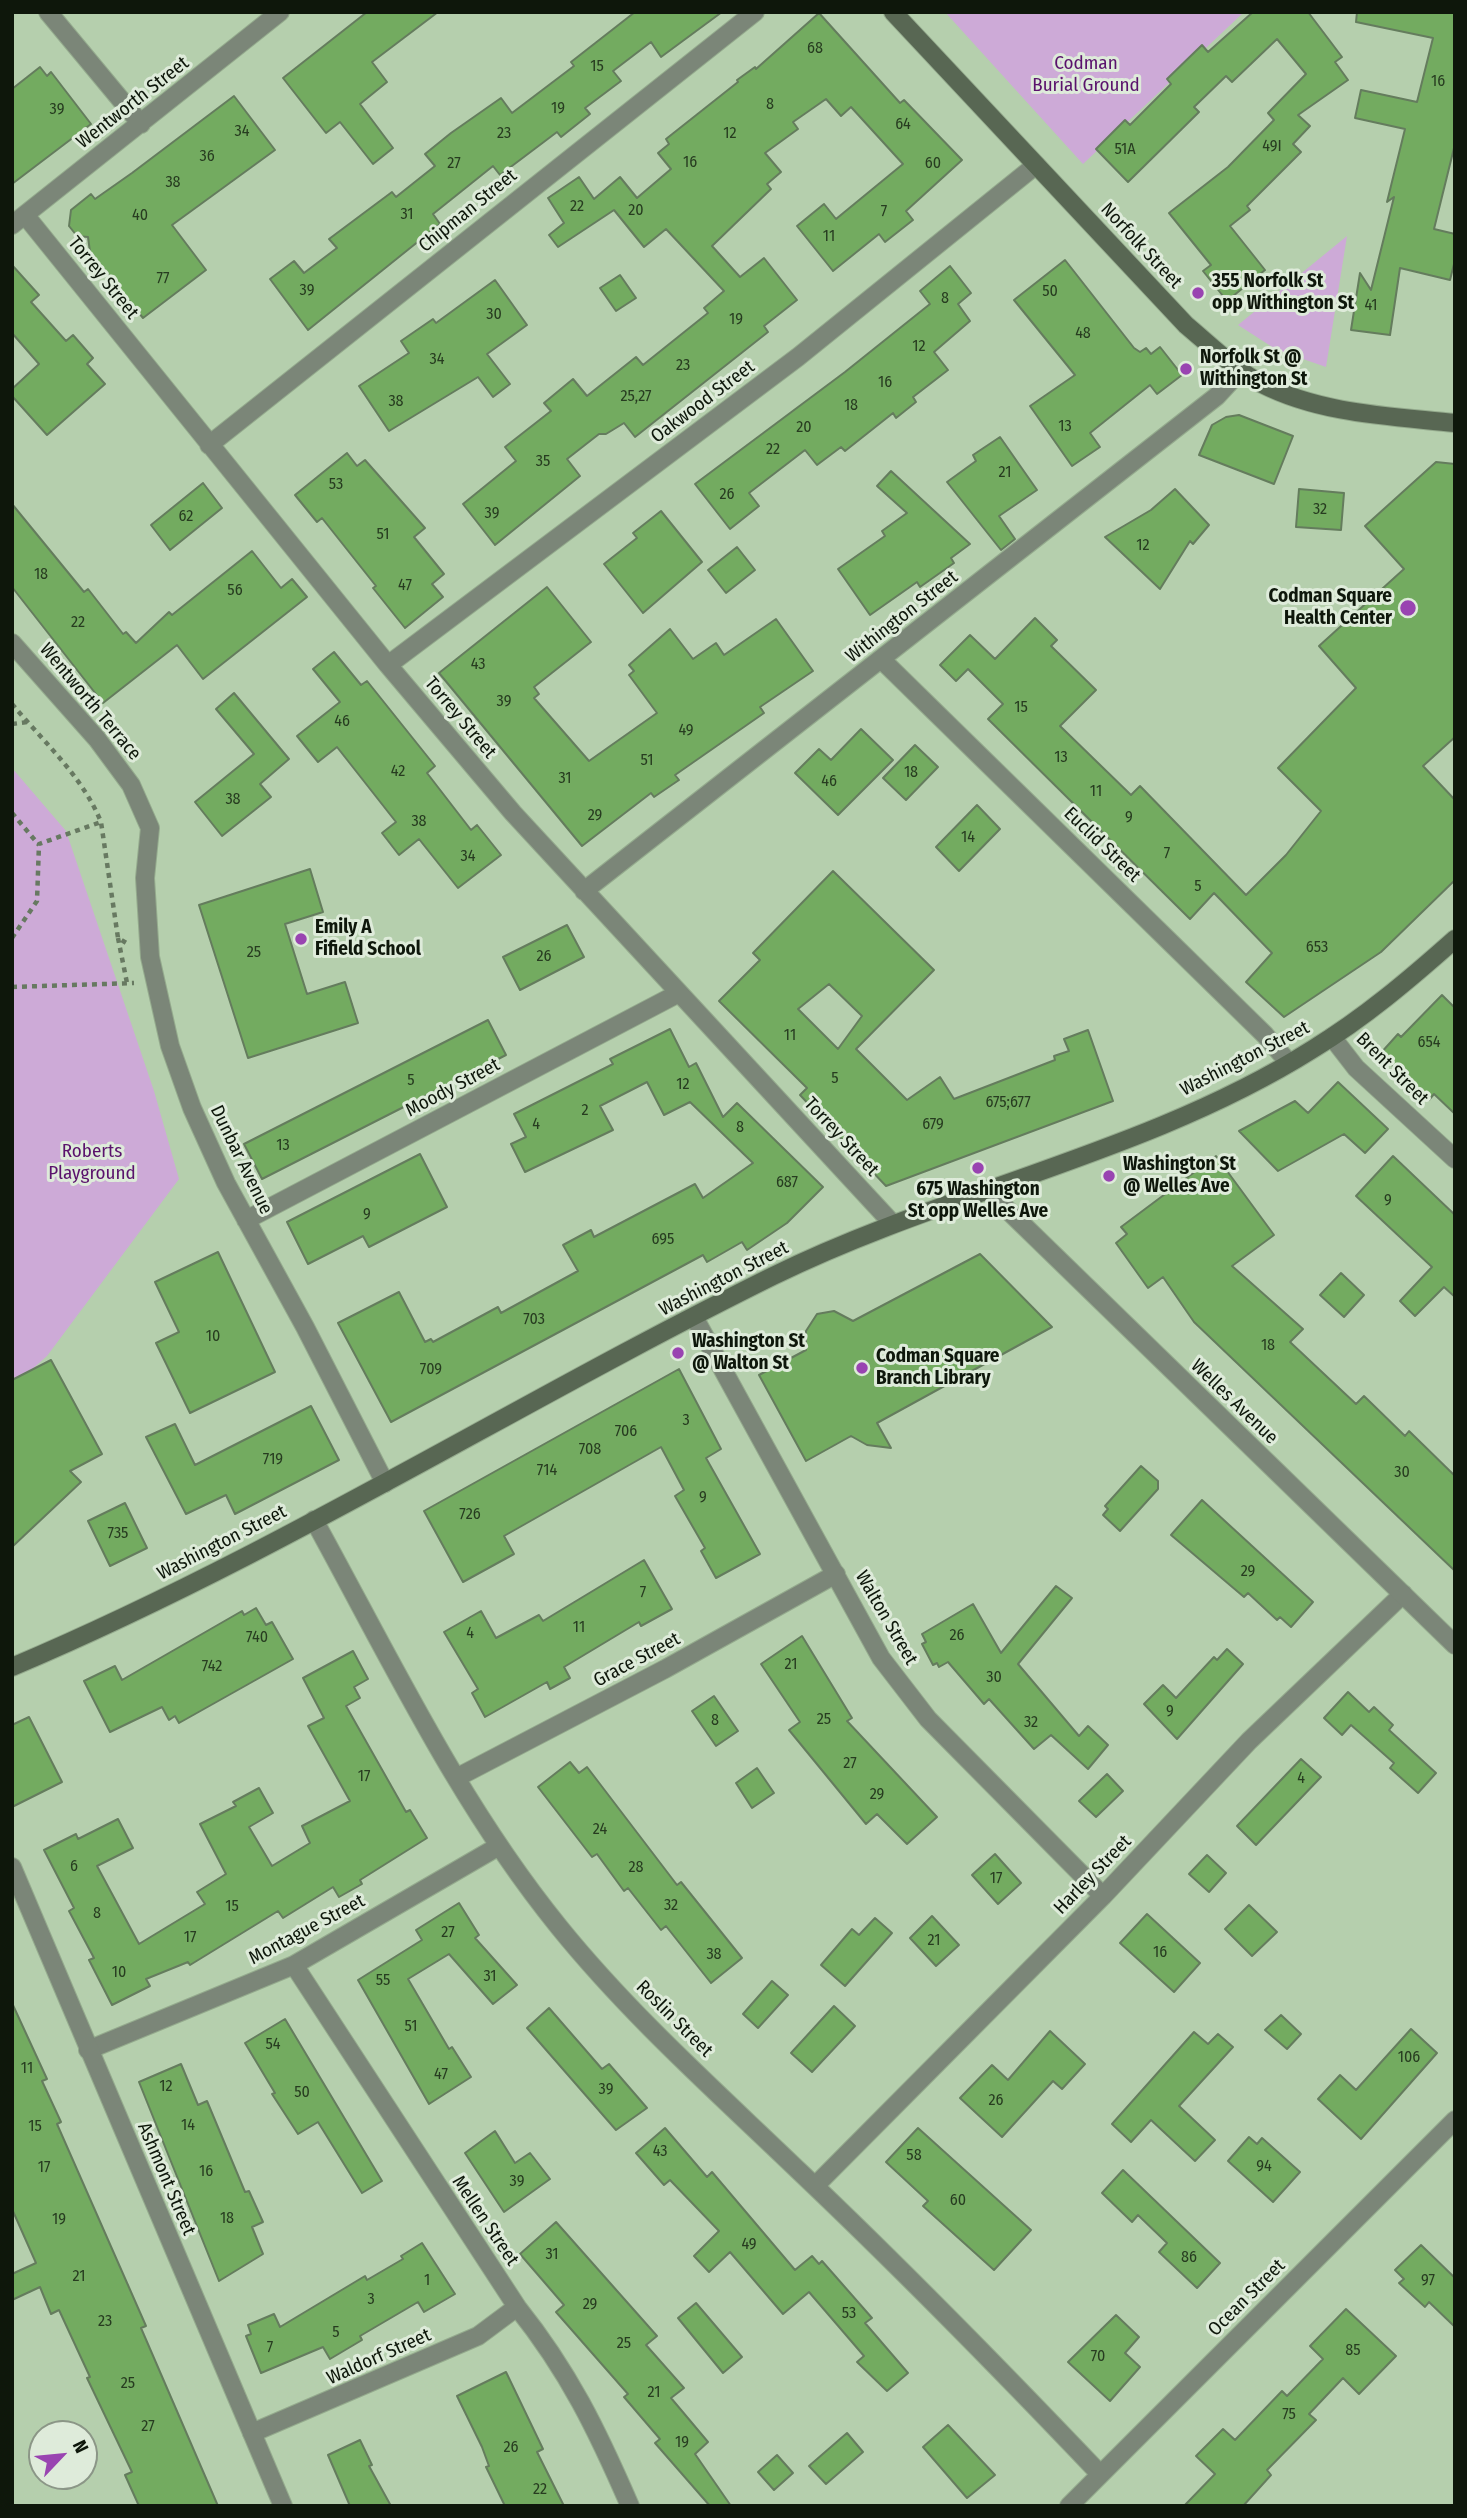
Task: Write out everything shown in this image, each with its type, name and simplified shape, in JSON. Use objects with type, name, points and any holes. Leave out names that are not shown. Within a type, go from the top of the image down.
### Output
[{"type":"main road","name":"Norfolk Street","points":[[893,12],[1186,325],[1240,371],[1263,385],[1294,397],[1354,413],[1455,423]]},
{"type":"main road","name":"Washington Street","points":[[12,1667],[104,1628],[385,1483],[773,1276],[892,1223],[1149,1130],[1289,1063],[1332,1037],[1415,975],[1455,939]]},
{"type":"street","points":[[48,12],[141,124]]},
{"type":"street","name":"Wentworth Street","points":[[19,220],[280,12]]},
{"type":"street","name":"Chipman Street","points":[[209,445],[755,12]]},
{"type":"street","name":"Oakwood Street","points":[[388,665],[798,357],[1037,165]]},
{"type":"street","name":"Torrey Street","points":[[19,220],[209,445],[388,665],[584,891],[892,1223]]},
{"type":"street","name":"Withington Street","points":[[584,891],[1217,396],[1240,371]]},
{"type":"street","name":"Wentworth Terrace","points":[[12,643],[97,738],[131,785],[150,828]]},
{"type":"street","name":"Euclid Street","points":[[882,660],[1265,1035],[1289,1063]]},
{"type":"street","name":"Dunbar Avenue","points":[[150,828],[145,877],[150,957],[170,1046],[192,1108],[246,1220],[385,1483]]},
{"type":"street","name":"Moody Street","points":[[246,1220],[678,993]]},
{"type":"street","name":"Brent Street","points":[[1332,1037],[1356,1068],[1455,1159]]},
{"type":"street","name":"Welles Avenue","points":[[986,1189],[1455,1644]]},
{"type":"street","name":"Walton Street","points":[[694,1317],[881,1658],[928,1719],[1103,1896]]},
{"type":"street","name":"Roslin Street","points":[[314,1520],[456,1778],[499,1846],[559,1928],[646,2023],[1008,2377],[1100,2474]]},
{"type":"street","name":"Grace Street","points":[[456,1778],[666,1669],[836,1574]]},
{"type":"street","name":"Harley Street","points":[[815,2186],[1103,1896],[1249,1741],[1403,1594]]},
{"type":"street","name":"Montague Street","points":[[88,2050],[294,1965],[499,1846]]},
{"type":"street","name":"Ashmont Street","points":[[12,1867],[284,2506]]},
{"type":"street","name":"Mellen Street","points":[[294,1965],[517,2307],[552,2352],[581,2398],[630,2506]]},
{"type":"street","name":"Ocean Street","points":[[1069,2506],[1455,2120]]},
{"type":"street","name":"Waldorf Street","points":[[252,2433],[478,2336],[517,2307]]},
{"type":"path","points":[[12,704],[85,789],[100,822],[127,983]]},
{"type":"path","points":[[12,724],[27,722]]},
{"type":"path","points":[[12,813],[39,846],[37,901],[12,938]]},
{"type":"path","points":[[39,846],[100,822]]},
{"type":"path","points":[[118,937],[150,957]]},
{"type":"path","points":[[12,987],[156,982]]},
{"type":"green space","name":"Codman Burial Ground","points":[[945,12],[1244,12],[1083,164]]},
{"type":"green space","points":[[1347,236],[1326,367],[1277,350],[1238,325]]},
{"type":"green space","name":"Roberts Playground","points":[[12,768],[66,831],[154,1091],[179,1179],[47,1356],[12,1387]]},
{"type":"building","points":[[367,12],[438,12],[372,62],[387,82],[360,104],[393,148],[373,164],[340,122],[326,133],[283,78]]},
{"type":"building","points":[[635,12],[722,12],[661,57],[651,42],[613,71],[621,81],[585,108],[590,114],[561,137],[557,132],[500,175],[493,166],[433,214],[440,224],[308,330],[270,279],[294,261],[304,273],[337,248],[329,239],[392,192],[396,197],[435,166],[425,154],[451,133],[501,98],[512,113],[574,66],[571,62]]},
{"type":"building","points":[[1253,12],[1308,12],[1342,57],[1335,62],[1348,80],[1298,115],[1310,126],[1293,144],[1301,152],[1247,206],[1250,210],[1230,226],[1265,270],[1227,301],[1203,271],[1211,265],[1169,213],[1228,167],[1274,120],[1268,113],[1306,74],[1277,39],[1232,82],[1226,76],[1194,107],[1199,112],[1128,182],[1096,149],[1125,120],[1130,125],[1171,84],[1167,79],[1202,45],[1208,52]]},
{"type":"building","points":[[1357,12],[1455,12],[1455,144],[1434,229],[1455,234],[1455,260],[1450,280],[1400,268],[1390,335],[1351,330],[1360,273],[1371,290],[1394,197],[1387,202],[1405,129],[1355,118],[1361,90],[1417,102],[1433,38],[1356,22]]},
{"type":"building","points":[[819,13],[900,103],[904,100],[962,160],[906,211],[913,220],[885,242],[879,234],[833,271],[797,226],[824,204],[836,219],[903,164],[851,107],[841,116],[826,99],[793,122],[798,129],[765,153],[781,172],[767,184],[771,189],[712,246],[740,277],[764,258],[797,300],[764,326],[768,332],[635,437],[624,423],[606,434],[599,434],[567,459],[580,476],[495,545],[463,504],[516,461],[505,447],[551,411],[544,403],[573,379],[587,396],[636,357],[643,365],[708,313],[704,308],[724,291],[666,229],[644,247],[614,210],[558,247],[549,235],[564,223],[548,198],[579,177],[594,199],[620,177],[637,198],[671,169],[658,153],[669,144],[666,139],[738,82],[737,80],[755,67],[756,69]]},
{"type":"building","points":[[40,67],[47,76],[51,72],[91,124],[12,184],[12,89]]},
{"type":"building","points":[[234,96],[275,150],[172,225],[206,270],[143,318],[90,252],[88,237],[77,236],[69,226],[71,210],[91,194],[95,199]]},
{"type":"building","points":[[1065,260],[1134,348],[1140,352],[1146,348],[1151,354],[1160,347],[1182,375],[1157,394],[1150,385],[1090,433],[1100,447],[1072,466],[1030,406],[1075,375],[1014,300]]},
{"type":"building","points":[[12,265],[39,295],[31,302],[66,341],[73,335],[93,358],[87,364],[105,384],[47,435],[12,396],[12,389],[39,364],[12,333]]},
{"type":"building","points":[[950,266],[971,293],[958,304],[970,321],[934,352],[948,370],[913,397],[916,402],[896,418],[893,413],[845,451],[841,447],[817,465],[805,450],[749,493],[759,506],[730,529],[695,484],[845,372],[930,304],[920,291]]},
{"type":"building","points":[[620,275],[636,298],[616,311],[600,288]]},
{"type":"building","points":[[495,280],[527,325],[487,354],[510,384],[493,397],[478,377],[389,431],[359,386],[409,353],[401,341],[433,319],[436,323]]},
{"type":"building","points":[[1239,415],[1293,436],[1274,484],[1199,455],[1212,425],[1226,417]]},
{"type":"building","points":[[1000,437],[1037,490],[999,516],[1015,539],[1001,550],[947,482],[976,461],[973,455]]},
{"type":"building","points":[[347,453],[357,466],[365,460],[425,528],[414,537],[444,574],[432,584],[443,597],[405,628],[373,588],[376,586],[322,518],[317,522],[295,495]]},
{"type":"building","points":[[1436,462],[1455,464],[1455,737],[1423,766],[1455,800],[1455,880],[1381,952],[1284,1017],[1246,982],[1272,953],[1214,893],[1190,919],[988,719],[1003,704],[968,669],[956,681],[940,665],[970,635],[995,659],[1035,618],[1057,640],[1051,646],[1096,690],[1060,726],[1131,795],[1140,786],[1246,895],[1286,855],[1321,811],[1278,768],[1356,688],[1319,646],[1404,569],[1365,526]]},
{"type":"building","points":[[891,471],[970,544],[951,558],[954,563],[920,587],[917,582],[870,615],[838,569],[885,536],[882,531],[907,513],[877,486]]},
{"type":"building","points":[[203,483],[222,508],[170,550],[151,525]]},
{"type":"building","points":[[1175,489],[1209,525],[1193,544],[1190,541],[1160,589],[1105,537],[1151,510]]},
{"type":"building","points":[[1299,489],[1344,493],[1341,530],[1296,527]]},
{"type":"building","points":[[12,504],[84,592],[88,589],[123,634],[126,632],[136,643],[169,612],[172,615],[252,551],[281,588],[292,579],[307,597],[203,679],[177,645],[103,703],[12,587]]},
{"type":"building","points":[[661,511],[702,562],[643,613],[604,564],[637,538],[633,533]]},
{"type":"building","points":[[737,547],[755,570],[726,593],[708,570]]},
{"type":"building","points":[[547,587],[591,642],[534,687],[539,694],[534,698],[589,761],[657,713],[629,675],[634,671],[629,665],[670,629],[693,659],[716,643],[724,655],[776,619],[813,671],[760,707],[764,713],[675,775],[679,780],[654,797],[651,793],[582,846],[439,673]]},
{"type":"building","points":[[334,652],[361,685],[367,681],[435,766],[427,773],[471,830],[477,825],[501,855],[458,888],[419,839],[399,855],[382,833],[396,822],[337,747],[318,762],[297,736],[340,702],[313,669]]},
{"type":"building","points":[[234,693],[289,759],[260,784],[271,797],[222,836],[195,802],[254,754],[216,709]]},
{"type":"building","points":[[861,729],[893,760],[838,815],[795,773],[819,749],[831,760]]},
{"type":"building","points":[[915,745],[938,767],[906,800],[883,778]]},
{"type":"building","points":[[977,805],[1000,829],[959,871],[936,847]]},
{"type":"building","points":[[310,869],[323,912],[285,924],[307,994],[345,982],[358,1023],[248,1058],[199,905]]},
{"type":"building","points":[[833,871],[934,970],[856,1049],[907,1100],[940,1077],[954,1099],[1055,1060],[1054,1056],[1069,1051],[1064,1039],[1088,1030],[1113,1101],[886,1186],[800,1095],[807,1088],[719,1001],[760,960],[753,953]],"holes":[[[829,984],[862,1016],[838,1049],[798,1009]]]},
{"type":"building","points":[[567,925],[584,957],[520,990],[503,957]]},
{"type":"building","points":[[1442,995],[1455,1008],[1455,1114],[1434,1094],[1429,1100],[1380,1054],[1398,1034],[1401,1037]]},
{"type":"building","points":[[488,1020],[506,1055],[262,1179],[244,1144]]},
{"type":"building","points":[[670,1029],[689,1067],[696,1063],[723,1117],[737,1103],[823,1187],[787,1223],[747,1250],[742,1242],[707,1262],[703,1255],[391,1422],[338,1323],[399,1292],[425,1342],[431,1339],[433,1342],[498,1307],[501,1313],[578,1271],[563,1245],[591,1230],[594,1237],[695,1184],[703,1198],[753,1163],[690,1102],[664,1115],[647,1082],[600,1106],[613,1130],[525,1172],[511,1144],[526,1137],[514,1114],[613,1064],[610,1059]]},
{"type":"building","points":[[1338,1082],[1388,1129],[1365,1153],[1344,1134],[1278,1171],[1239,1131],[1295,1101],[1308,1113]]},
{"type":"building","points":[[420,1154],[447,1207],[369,1247],[363,1236],[308,1264],[287,1222]]},
{"type":"building","points":[[1216,1156],[1274,1235],[1232,1266],[1303,1329],[1290,1342],[1356,1404],[1364,1396],[1405,1436],[1409,1431],[1455,1476],[1455,1571],[1194,1322],[1163,1277],[1148,1288],[1116,1243],[1127,1234],[1121,1227]]},
{"type":"building","points":[[1393,1156],[1455,1215],[1455,1297],[1444,1287],[1415,1316],[1400,1301],[1432,1267],[1356,1196]]},
{"type":"building","points":[[218,1252],[275,1372],[190,1413],[156,1343],[179,1332],[155,1282]]},
{"type":"building","points":[[980,1254],[1052,1327],[877,1423],[891,1448],[867,1445],[851,1436],[806,1461],[759,1375],[806,1350],[806,1331],[817,1314],[834,1311],[853,1321]]},
{"type":"building","points":[[1341,1273],[1364,1295],[1344,1317],[1320,1295]]},
{"type":"building","points":[[51,1360],[102,1454],[70,1471],[81,1482],[12,1547],[12,1380]]},
{"type":"building","points":[[679,1369],[721,1449],[706,1458],[760,1554],[716,1578],[701,1551],[705,1548],[675,1496],[684,1490],[661,1447],[504,1536],[514,1554],[463,1582],[424,1511]]},
{"type":"building","points":[[311,1406],[339,1460],[235,1514],[226,1495],[186,1514],[146,1437],[175,1424],[195,1465]]},
{"type":"building","points":[[1141,1466],[1158,1481],[1158,1489],[1120,1531],[1103,1515],[1108,1509],[1105,1506]]},
{"type":"building","points":[[1202,1500],[1313,1602],[1291,1627],[1280,1617],[1277,1620],[1248,1593],[1244,1597],[1171,1535]]},
{"type":"building","points":[[125,1503],[147,1548],[110,1566],[88,1521]]},
{"type":"building","points":[[644,1560],[672,1609],[641,1626],[639,1622],[564,1667],[570,1678],[550,1689],[547,1682],[485,1717],[472,1693],[478,1689],[444,1632],[481,1611],[496,1638],[539,1615],[543,1621]]},
{"type":"building","points":[[1056,1586],[1072,1598],[1018,1664],[1079,1736],[1088,1726],[1108,1745],[1088,1769],[1051,1735],[1034,1749],[989,1699],[984,1704],[948,1662],[939,1667],[937,1663],[933,1665],[922,1644],[926,1642],[922,1634],[973,1604],[1001,1653]]},
{"type":"building","points":[[256,1608],[266,1625],[272,1622],[293,1659],[179,1723],[175,1716],[169,1720],[162,1707],[110,1732],[84,1681],[115,1666],[122,1680],[242,1611],[244,1615]]},
{"type":"building","points":[[802,1636],[852,1718],[847,1721],[937,1817],[907,1844],[877,1814],[866,1824],[789,1730],[800,1722],[761,1664]]},
{"type":"building","points":[[1227,1649],[1243,1664],[1177,1739],[1144,1704],[1163,1685],[1176,1698],[1214,1657],[1217,1660]]},
{"type":"building","points":[[353,1651],[368,1679],[354,1687],[360,1698],[346,1706],[406,1812],[410,1810],[427,1838],[360,1880],[362,1884],[339,1897],[333,1887],[283,1918],[278,1911],[190,1965],[188,1962],[146,1979],[150,1986],[112,2005],[89,1960],[94,1958],[69,1911],[74,1908],[44,1850],[76,1834],[78,1839],[118,1819],[133,1848],[97,1866],[139,1944],[205,1904],[197,1892],[226,1874],[200,1824],[236,1806],[233,1802],[259,1788],[273,1813],[249,1827],[272,1866],[310,1843],[302,1826],[350,1801],[308,1726],[324,1718],[303,1678]]},
{"type":"building","points":[[1348,1692],[1369,1712],[1374,1707],[1393,1725],[1389,1730],[1436,1773],[1418,1793],[1390,1768],[1394,1763],[1351,1725],[1342,1735],[1324,1718]]},
{"type":"building","points":[[714,1696],[738,1731],[716,1746],[692,1711]]},
{"type":"building","points":[[29,1717],[62,1782],[12,1807],[12,1725]]},
{"type":"building","points":[[1301,1759],[1321,1777],[1256,1845],[1237,1826]]},
{"type":"building","points":[[570,1762],[579,1773],[587,1767],[677,1885],[681,1882],[742,1958],[711,1983],[666,1926],[661,1930],[628,1888],[624,1891],[597,1854],[592,1857],[538,1787]]},
{"type":"building","points":[[757,1768],[774,1793],[752,1808],[736,1783]]},
{"type":"building","points":[[1107,1774],[1123,1791],[1096,1817],[1079,1801]]},
{"type":"building","points":[[995,1854],[1021,1883],[998,1904],[972,1875]]},
{"type":"building","points":[[1207,1855],[1226,1873],[1209,1892],[1189,1874]]},
{"type":"building","points":[[459,1903],[479,1935],[475,1938],[517,1985],[493,2004],[449,1954],[408,1979],[449,2049],[452,2047],[471,2077],[429,2104],[358,1980],[422,1940],[416,1930]]},
{"type":"building","points":[[1249,1905],[1277,1932],[1252,1956],[1225,1929]]},
{"type":"building","points":[[1147,1914],[1200,1963],[1174,1992],[1120,1943]]},
{"type":"building","points":[[932,1916],[959,1945],[936,1966],[910,1938]]},
{"type":"building","points":[[875,1918],[892,1933],[845,1986],[821,1965],[852,1929],[859,1935]]},
{"type":"building","points":[[772,1981],[788,1995],[758,2028],[743,2014]]},
{"type":"building","points":[[12,2003],[47,2079],[42,2081],[61,2122],[57,2124],[146,2326],[141,2328],[218,2506],[139,2506],[125,2475],[132,2472],[87,2378],[90,2377],[59,2310],[51,2314],[40,2287],[12,2300],[12,2274],[36,2263],[12,2209]]},
{"type":"building","points":[[834,2006],[855,2026],[812,2072],[791,2053]]},
{"type":"building","points":[[549,2008],[602,2069],[609,2064],[647,2108],[616,2130],[527,2028]]},
{"type":"building","points":[[1281,2015],[1301,2034],[1287,2049],[1265,2030]]},
{"type":"building","points":[[285,2019],[382,2181],[362,2193],[318,2122],[298,2134],[272,2094],[275,2093],[245,2043]]},
{"type":"building","points":[[1411,2029],[1437,2053],[1361,2139],[1318,2099],[1340,2075],[1356,2090]]},
{"type":"building","points":[[1050,2031],[1085,2064],[1062,2089],[1053,2081],[1002,2137],[960,2098],[992,2065],[1008,2080]]},
{"type":"building","points":[[1194,2032],[1208,2044],[1218,2034],[1233,2047],[1179,2106],[1215,2140],[1195,2161],[1151,2120],[1131,2142],[1112,2124]]},
{"type":"building","points":[[181,2064],[198,2105],[207,2101],[245,2192],[249,2191],[263,2222],[252,2227],[263,2254],[219,2281],[139,2082]]},
{"type":"building","points":[[665,2128],[707,2177],[712,2172],[795,2270],[812,2256],[819,2264],[822,2261],[872,2318],[865,2323],[908,2373],[887,2391],[857,2362],[864,2356],[809,2292],[783,2314],[730,2252],[709,2272],[694,2256],[719,2231],[670,2180],[664,2185],[636,2153]]},
{"type":"building","points":[[918,2128],[1031,2230],[994,2270],[923,2206],[928,2201],[886,2162]]},
{"type":"building","points":[[495,2131],[515,2163],[530,2153],[550,2179],[504,2212],[465,2153]]},
{"type":"building","points":[[1249,2137],[1257,2144],[1262,2138],[1300,2172],[1273,2202],[1228,2161]]},
{"type":"building","points":[[1123,2170],[1220,2263],[1197,2288],[1159,2252],[1167,2243],[1138,2215],[1132,2222],[1102,2193]]},
{"type":"building","points":[[556,2222],[657,2336],[646,2345],[684,2388],[671,2398],[708,2442],[695,2454],[731,2506],[710,2506],[655,2443],[660,2439],[624,2397],[628,2394],[556,2312],[564,2305],[520,2254]]},
{"type":"building","points":[[422,2243],[455,2294],[424,2312],[418,2302],[360,2336],[362,2340],[330,2359],[323,2347],[261,2373],[246,2336],[251,2334],[248,2325],[274,2314],[280,2327],[365,2276],[367,2280],[403,2259],[401,2256]]},
{"type":"building","points":[[1421,2245],[1455,2278],[1455,2327],[1429,2302],[1425,2307],[1399,2283],[1404,2279],[1395,2270]]},
{"type":"building","points":[[696,2303],[742,2357],[723,2373],[678,2318]]},
{"type":"building","points":[[1346,2309],[1396,2356],[1359,2394],[1343,2378],[1309,2414],[1316,2420],[1267,2470],[1271,2475],[1243,2506],[1184,2506],[1215,2474],[1196,2456],[1223,2429],[1235,2440],[1282,2391],[1287,2396],[1323,2359],[1310,2346]]},
{"type":"building","points":[[1116,2315],[1139,2337],[1125,2353],[1140,2367],[1110,2401],[1068,2362]]},
{"type":"building","points":[[506,2372],[543,2449],[537,2452],[564,2506],[505,2506],[486,2467],[489,2466],[482,2447],[457,2396]]},
{"type":"building","points":[[948,2425],[995,2475],[967,2498],[923,2447]]},
{"type":"building","points":[[847,2433],[863,2452],[826,2484],[809,2466]]},
{"type":"building","points":[[360,2440],[372,2465],[369,2466],[391,2506],[350,2506],[328,2455]]},
{"type":"building","points":[[777,2455],[793,2473],[774,2490],[758,2472]]},
{"type":"place","name":"355 Norfolk St opp Withington St","points":[[1198,293]]},
{"type":"place","name":"Norfolk St @ Withington St","points":[[1186,369]]},
{"type":"place","name":"Codman Square Health Center","points":[[1408,608]]},
{"type":"place","name":"Emily A Fifield School","points":[[301,939]]},
{"type":"place","name":"675 Washington St opp Welles Ave","points":[[978,1168]]},
{"type":"place","name":"Washington St @ Welles Ave","points":[[1109,1176]]},
{"type":"place","name":"Washington St @ Walton St","points":[[678,1353]]},
{"type":"place","name":"Codman Square Branch Library","points":[[862,1368]]}]
